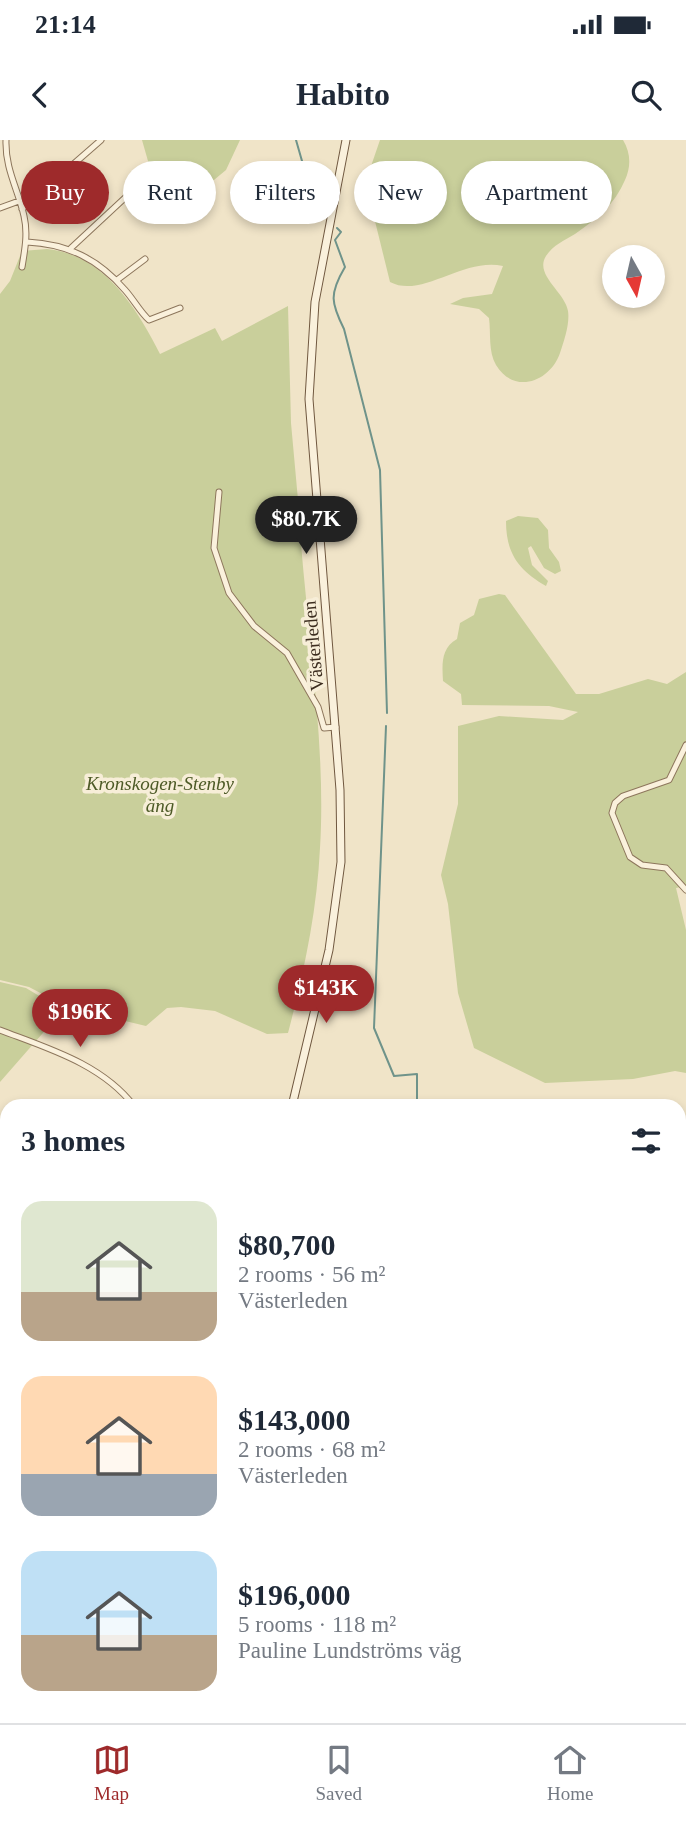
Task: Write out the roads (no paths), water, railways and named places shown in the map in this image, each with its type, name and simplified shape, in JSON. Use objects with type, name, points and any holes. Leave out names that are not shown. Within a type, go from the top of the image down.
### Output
[{"type":"main road","name":"Västerleden","points":[[294,1099],[337,904],[342,816],[311,454],[309,367],[315,302],[345,140]]},
{"type":"street","points":[[6,140],[7,166],[21,206]]},
{"type":"street","points":[[77,161],[101,140]]},
{"type":"street","points":[[71,248],[123,200]]},
{"type":"street","points":[[0,208],[19,201]]},
{"type":"street","points":[[22,267],[27,242],[24,224]]},
{"type":"street","points":[[27,242],[71,248],[117,280],[149,320],[180,308]]},
{"type":"street","points":[[117,280],[145,259]]},
{"type":"street","points":[[219,492],[214,548],[229,593],[254,626],[287,653],[318,707],[324,727],[336,727]]},
{"type":"street","points":[[686,745],[669,780],[623,796],[615,803],[612,813],[630,857],[642,865],[661,866],[686,890]]},
{"type":"street","points":[[0,1030],[96,1071],[128,1099]]},
{"type":"waterway","points":[[296,140],[302,161]]},
{"type":"waterway","points":[[337,228],[341,232],[335,240],[345,267],[336,284],[334,305],[344,329],[380,470],[387,713]]},
{"type":"waterway","points":[[386,726],[374,1028],[394,1076],[417,1074],[417,1099]]},
{"type":"park label","name":"Kronskogen-Stenby äng","points":[[160,794]]}]
